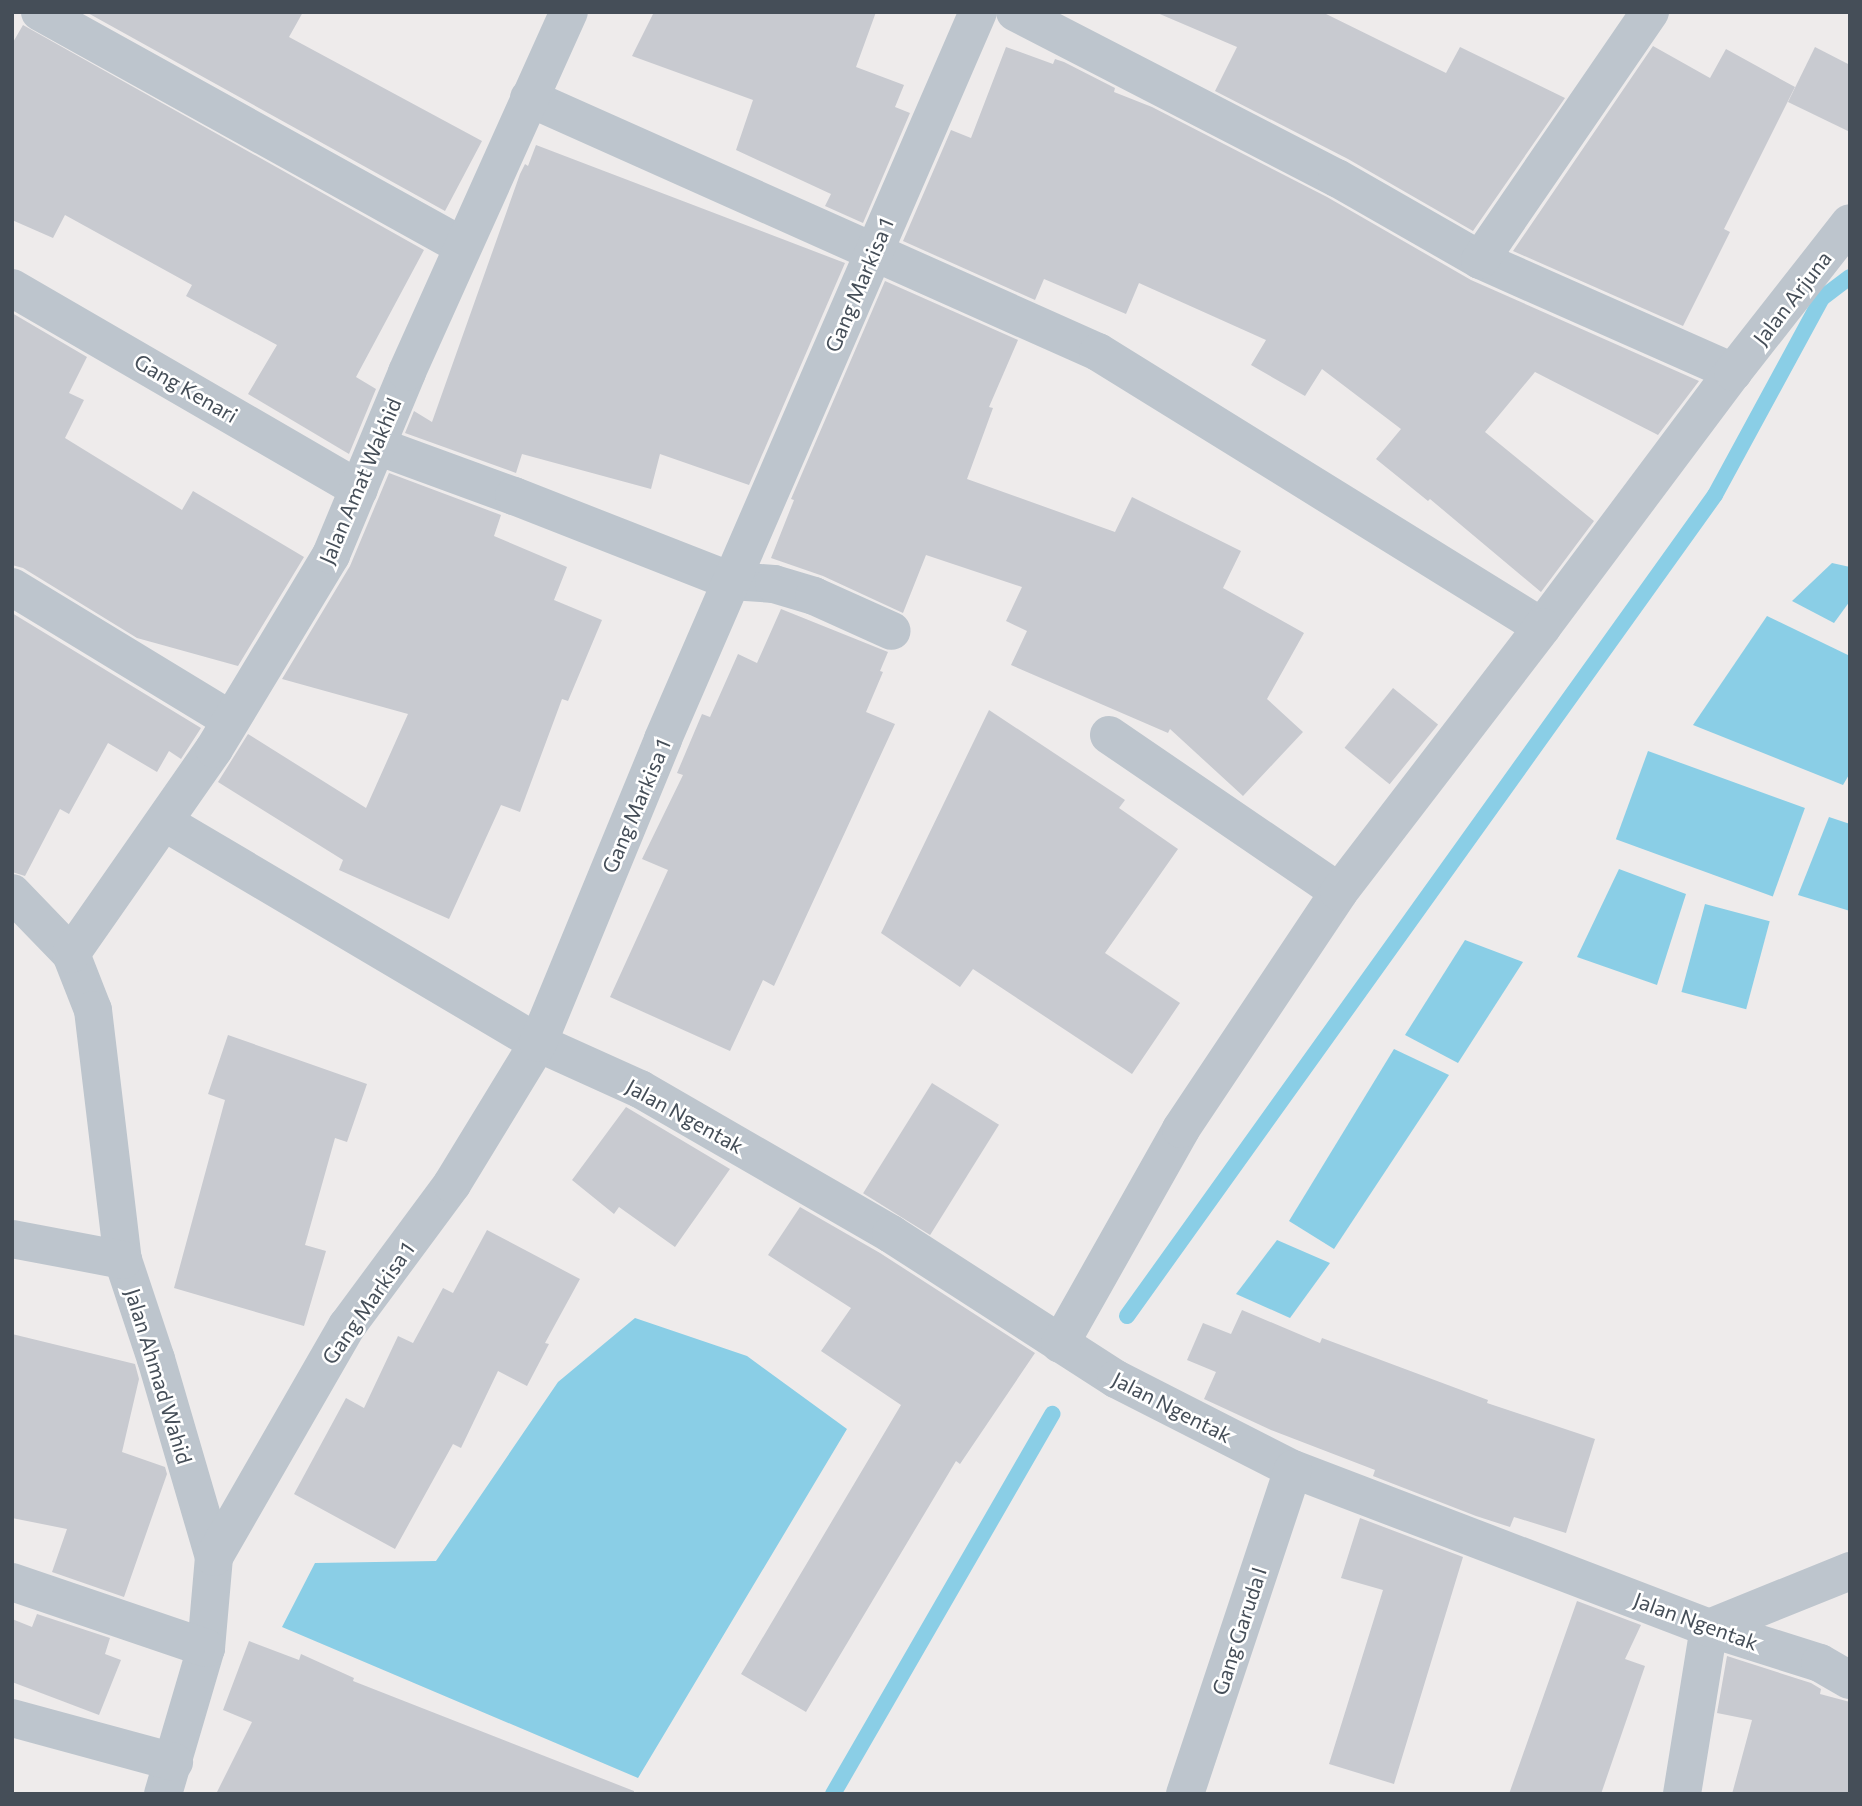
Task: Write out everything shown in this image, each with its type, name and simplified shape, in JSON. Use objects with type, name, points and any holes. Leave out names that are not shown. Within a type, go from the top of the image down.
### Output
[{"type":"street","points":[[40,12],[463,246]]},
{"type":"street","name":"Jalan Amat Wakhid","points":[[71,954],[164,822],[231,720],[331,555],[463,246],[569,12]]},
{"type":"street","name":"Gang Markisa 1","points":[[214,1557],[347,1326],[452,1184],[538,1043],[731,581],[978,12]]},
{"type":"street","points":[[1015,12],[1337,178],[1480,260],[1733,372]]},
{"type":"street","points":[[1480,260],[1650,12]]},
{"type":"street","points":[[529,98],[1098,352],[1542,627]]},
{"type":"street","name":"Jalan Arjuna","points":[[1060,1344],[1181,1129],[1339,892],[1733,372],[1850,223]]},
{"type":"street","name":"Gang Kenari","points":[[12,288],[359,489]]},
{"type":"street","points":[[377,446],[731,581],[774,584],[814,596],[892,631]]},
{"type":"street","points":[[12,587],[231,720]]},
{"type":"street","points":[[1109,735],[1339,892]]},
{"type":"street","name":"Jalan Ngentak","points":[[164,822],[538,1043],[652,1096],[891,1234],[1116,1379],[1293,1469],[1709,1628],[1820,1663],[1850,1680]]},
{"type":"street","points":[[12,894],[71,954]]},
{"type":"street","name":"Jalan Ahmad Wahid","points":[[71,954],[93,1010],[123,1260],[156,1359],[214,1557],[206,1648],[169,1778]]},
{"type":"street","points":[[12,1239],[123,1260]]},
{"type":"street","name":"Gang Garuda I","points":[[1185,1794],[1293,1469]]},
{"type":"street","points":[[1682,1794],[1709,1628],[1850,1571]]},
{"type":"street","points":[[12,1582],[206,1648]]},
{"type":"street","points":[[12,1718],[169,1778]]},
{"type":"water","points":[[1832,563],[1850,567],[1850,601],[1834,623],[1792,601]]},
{"type":"water","points":[[1767,616],[1850,656],[1850,773],[1843,785],[1693,725]]},
{"type":"water","points":[[1648,751],[1805,808],[1773,896],[1616,839]]},
{"type":"water","points":[[1829,817],[1850,824],[1850,911],[1798,895]]},
{"type":"water","points":[[1619,869],[1686,894],[1657,985],[1577,957]]},
{"type":"water","points":[[1705,904],[1770,921],[1746,1009],[1681,992]]},
{"type":"water","points":[[1465,940],[1523,962],[1458,1063],[1405,1035]]},
{"type":"water","points":[[1394,1049],[1449,1075],[1334,1249],[1289,1221]]},
{"type":"water","points":[[1277,1240],[1330,1263],[1290,1318],[1236,1294]]},
{"type":"water","points":[[635,1318],[747,1356],[847,1429],[638,1778],[282,1627],[315,1563],[436,1561],[558,1382]]},
{"type":"building","points":[[86,12],[303,12],[289,37],[482,141],[445,211]]},
{"type":"building","points":[[654,12],[876,12],[856,67],[904,85],[895,107],[910,113],[863,223],[825,206],[831,194],[736,150],[753,100],[632,56]]},
{"type":"building","points":[[1155,12],[1322,12],[1446,73],[1460,47],[1565,98],[1473,231],[1348,159],[1215,91],[1237,47]]},
{"type":"building","points":[[23,25],[424,250],[356,377],[376,389],[349,454],[248,394],[277,345],[186,296],[192,285],[65,215],[53,238],[12,220],[12,44]]},
{"type":"building","points":[[1653,46],[1710,78],[1726,49],[1795,87],[1724,229],[1730,232],[1683,326],[1513,251]]},
{"type":"building","points":[[1006,47],[1053,64],[1055,59],[1064,62],[1115,88],[1114,92],[1152,107],[1327,197],[1471,280],[1699,381],[1658,435],[1535,372],[1485,432],[1594,521],[1541,592],[1430,499],[1428,501],[1376,459],[1401,429],[1322,369],[1305,396],[1251,365],[1266,340],[1139,283],[1126,314],[1044,279],[1035,300],[903,241],[951,130],[971,138]]},
{"type":"building","points":[[1815,47],[1850,65],[1850,132],[1788,102]]},
{"type":"building","points":[[536,145],[845,263],[749,485],[660,454],[651,489],[522,454],[516,473],[405,433],[414,411],[432,422],[520,174],[525,164],[528,166]]},
{"type":"building","points":[[885,281],[1018,340],[989,407],[993,408],[967,479],[1115,532],[1132,497],[1241,551],[1223,588],[1304,633],[1267,699],[1303,732],[1243,796],[1170,729],[1168,733],[1011,665],[1027,631],[1006,621],[1022,587],[926,555],[903,613],[823,576],[771,558],[794,500],[791,499]]},
{"type":"building","points":[[12,313],[87,357],[69,393],[84,400],[65,438],[182,510],[193,491],[304,557],[238,666],[137,638],[23,568],[12,565]]},
{"type":"building","points":[[389,473],[501,515],[494,536],[567,567],[554,600],[602,620],[568,701],[562,699],[520,812],[501,805],[449,919],[339,870],[343,860],[218,782],[248,734],[366,808],[408,714],[282,679],[350,566]]},
{"type":"building","points":[[781,609],[888,652],[880,671],[883,672],[866,712],[895,724],[774,986],[763,980],[730,1051],[610,997],[668,870],[642,859],[683,775],[677,773],[702,714],[710,717],[738,654],[757,663]]},
{"type":"building","points":[[12,613],[201,728],[181,759],[169,751],[157,772],[108,743],[69,814],[60,809],[25,876],[12,872]]},
{"type":"building","points":[[1393,688],[1438,725],[1390,784],[1345,748]]},
{"type":"building","points":[[989,710],[1125,800],[1119,808],[1178,849],[1105,953],[1180,1003],[1132,1074],[973,969],[960,987],[881,933]]},
{"type":"building","points":[[228,1035],[367,1084],[347,1142],[335,1138],[305,1245],[326,1251],[304,1326],[174,1288],[225,1100],[208,1094]]},
{"type":"building","points":[[932,1083],[999,1125],[930,1235],[863,1193]]},
{"type":"building","points":[[626,1107],[730,1169],[675,1247],[619,1207],[614,1214],[572,1180]]},
{"type":"building","points":[[800,1207],[880,1253],[1035,1353],[960,1464],[956,1461],[806,1712],[741,1674],[901,1405],[821,1351],[851,1308],[768,1255]]},
{"type":"building","points":[[487,1230],[580,1279],[545,1343],[549,1344],[527,1386],[498,1371],[461,1448],[453,1444],[395,1549],[294,1494],[346,1398],[364,1408],[398,1336],[413,1343],[443,1288],[453,1293]]},
{"type":"building","points":[[1242,1310],[1320,1343],[1322,1338],[1488,1400],[1487,1403],[1595,1439],[1566,1533],[1514,1517],[1510,1527],[1476,1516],[1373,1476],[1375,1470],[1271,1430],[1204,1399],[1216,1372],[1187,1360],[1203,1323],[1231,1334]]},
{"type":"building","points":[[12,1334],[135,1364],[139,1379],[122,1452],[165,1467],[167,1474],[124,1597],[52,1572],[67,1529],[12,1518]]},
{"type":"building","points":[[1360,1518],[1463,1557],[1394,1784],[1329,1764],[1383,1590],[1341,1578]]},
{"type":"building","points":[[1577,1601],[1641,1625],[1625,1659],[1645,1666],[1601,1794],[1509,1794]]},
{"type":"building","points":[[37,1614],[110,1638],[105,1654],[121,1660],[99,1715],[12,1682],[12,1619],[32,1627]]},
{"type":"building","points":[[249,1641],[299,1660],[301,1654],[354,1678],[353,1681],[634,1791],[634,1794],[216,1794],[252,1722],[223,1710]]},
{"type":"building","points":[[1727,1656],[1811,1683],[1821,1689],[1820,1694],[1850,1702],[1850,1794],[1732,1794],[1752,1720],[1717,1713]]},
{"type":"waterway","points":[[1127,1316],[1715,495],[1822,298],[1850,277]]},
{"type":"waterway","points":[[833,1794],[1052,1414]]}]
